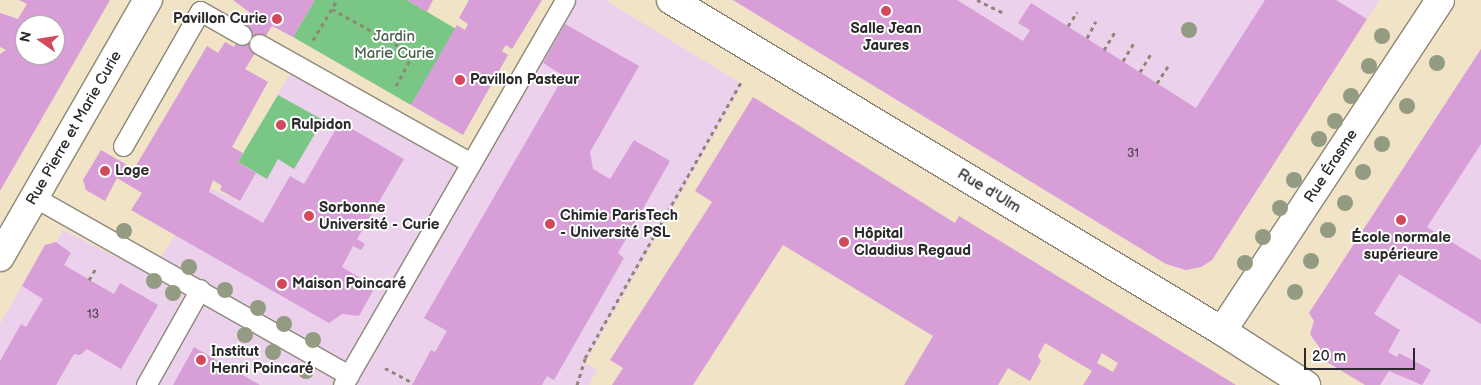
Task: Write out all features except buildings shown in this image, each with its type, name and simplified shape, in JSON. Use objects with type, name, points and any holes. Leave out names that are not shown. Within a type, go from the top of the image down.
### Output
[{"type":"street","name":"Rue Pierre et Marie Curie","points":[[0,257],[148,0]]},
{"type":"street","name":"Rue d'Ulm","points":[[671,0],[1222,331],[1306,385]]},
{"type":"street","name":"Rue Érasme","points":[[1222,331],[1440,0]]},
{"type":"lane","points":[[34,197],[200,289],[346,380],[565,0]]},
{"type":"lane","points":[[122,146],[200,12],[242,35]]},
{"type":"lane","points":[[259,44],[300,65],[471,163]]},
{"type":"lane","points":[[146,385],[200,289]]},
{"type":"path","points":[[300,65],[337,0]]},
{"type":"path","points":[[977,0],[1004,13]]},
{"type":"path","points":[[332,9],[413,54],[392,93]]},
{"type":"path","points":[[1068,26],[1077,12]]},
{"type":"path","points":[[1086,38],[1096,21]]},
{"type":"path","points":[[1104,50],[1115,32]]},
{"type":"path","points":[[1123,61],[1134,43]]},
{"type":"path","points":[[1140,72],[1151,54]]},
{"type":"path","points":[[1157,83],[1168,66]]},
{"type":"path","points":[[577,385],[585,358],[745,76]]},
{"type":"shaded area","name":"Chimie ParisTech - Université PSL","points":[[565,0],[605,0],[742,84],[585,363],[597,370],[589,385],[342,385]]},
{"type":"shaded area","points":[[733,0],[1379,0],[1212,260],[1201,267],[1186,270],[1166,264]]},
{"type":"shaded area","name":"École normale supérieure","points":[[1481,49],[1481,385],[1365,385],[1319,357],[1320,348],[1311,337],[1314,321],[1309,313]]},
{"type":"shaded area","name":"Sorbonne Université - Curie","points":[[291,72],[460,165],[331,385],[0,385],[0,324],[45,245],[55,244],[63,230],[150,274],[204,190],[211,189],[240,201],[256,173],[238,162]]},
{"type":"green space","name":"Jardin Marie Curie","points":[[315,0],[407,0],[456,29],[411,105],[293,37]]},
{"type":"green space","points":[[278,95],[323,120],[294,169],[278,159],[267,179],[238,162]]},
{"type":"place","name":"Salle Jean Jaures","points":[[886,11]]},
{"type":"place","name":"Pavillon Curie","points":[[277,19]]},
{"type":"place","name":"Pavillon Pasteur","points":[[460,80]]},
{"type":"place","name":"Rulpidon","points":[[281,125]]},
{"type":"place","name":"Loge","points":[[105,171]]},
{"type":"place","name":"Sorbonne Université - Curie","points":[[309,216]]},
{"type":"place","name":"École normale supérieure","points":[[1401,220]]},
{"type":"place","name":"Chimie ParisTech - Université PSL","points":[[550,224]]},
{"type":"place","name":"Hôpital Claudius Regaud","points":[[844,242]]},
{"type":"place","name":"Maison Poincaré","points":[[282,284]]},
{"type":"place","name":"Institut Henri Poincaré","points":[[201,360]]}]
